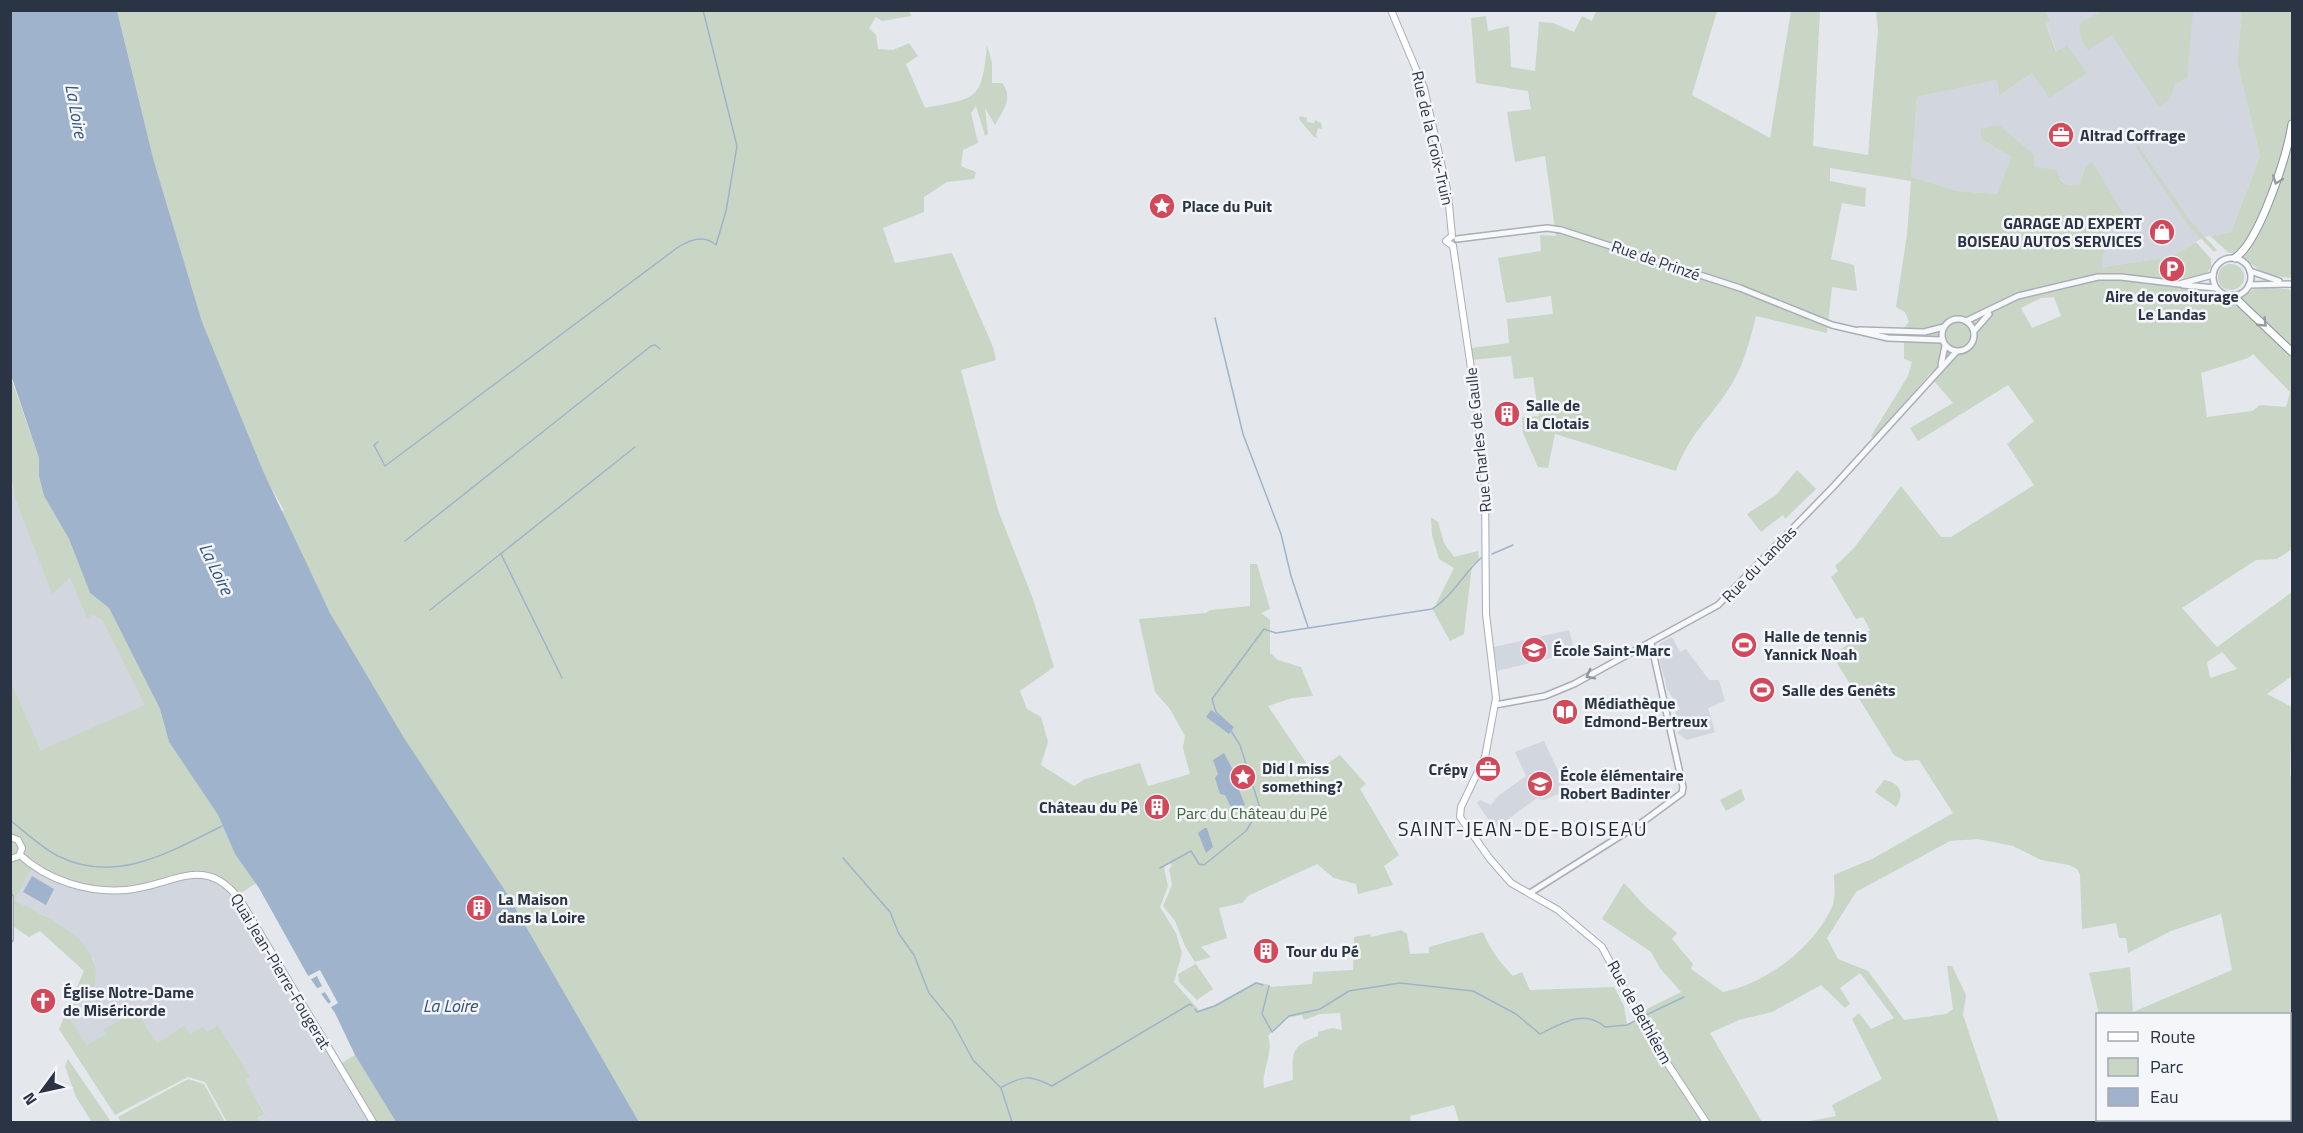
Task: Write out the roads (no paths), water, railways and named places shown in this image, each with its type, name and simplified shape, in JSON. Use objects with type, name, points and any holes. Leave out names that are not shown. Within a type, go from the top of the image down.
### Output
[{"type":"highway","points":[[2235,258],[2244,252],[2250,242],[2278,179],[2292,124]]},
{"type":"highway","points":[[2233,296],[2292,352]]},
{"type":"main road","name":"Rue de la Croix-Truin","points":[[1391,10],[1424,87],[1448,194],[1454,237]]},
{"type":"main road","name":"Rue Charles de Gaulle","points":[[1454,237],[1453,246],[1478,409],[1485,486],[1486,614],[1495,705],[1485,757],[1465,799]]},
{"type":"main road","name":"Rue de Bethléem","points":[[1465,799],[1460,818],[1511,883],[1558,910],[1602,947],[1652,1040],[1706,1122]]},
{"type":"main road","points":[[11,837],[21,843],[20,855],[11,860]]},
{"type":"main road","name":"Quai Jean-Pierre-Fougerat","points":[[20,855],[57,878],[96,889],[135,889],[195,874],[211,876],[226,884],[242,903],[373,1122]]},
{"type":"street","name":"Rue de Prinzé","points":[[1454,237],[1547,228],[1561,230],[1740,288],[1817,320],[1848,329],[1888,338],[1942,340]]},
{"type":"street","points":[[1992,310],[1974,331],[1971,345],[1956,352],[1945,346],[1942,340],[1944,327],[1955,319],[1966,321],[2018,296],[2098,277],[2121,277],[2216,288],[2223,294],[2233,296],[2242,293],[2249,285],[2250,271],[2245,263],[2235,258],[2219,262],[2213,275],[2216,288]]},
{"type":"street","points":[[2250,271],[2289,284]]},
{"type":"street","points":[[2179,284],[2213,275]]},
{"type":"street","points":[[2249,285],[2289,284]]},
{"type":"street","points":[[1966,321],[1974,331]]},
{"type":"street","name":"Rue de Prinzé","points":[[1848,329],[1905,333],[1924,332],[1944,327]]},
{"type":"street","name":"Rue du Landas","points":[[1940,366],[1945,346]]},
{"type":"street","name":"Rue du Landas","points":[[1495,705],[1545,696],[1651,643],[1709,611],[1730,595],[1760,560],[1878,440],[1940,366],[1956,352]]},
{"type":"street","points":[[1530,893],[1644,821],[1682,793],[1676,751],[1651,643]]},
{"type":"street","points":[[10,897],[10,939]]},
{"type":"water","name":"La Loire","points":[[10,11],[117,11],[154,162],[202,322],[263,471],[330,613],[404,738],[506,892],[639,1122],[396,1122],[355,1055],[335,1013],[307,974],[259,888],[235,854],[218,815],[169,742],[160,709],[109,608],[90,593],[69,539],[44,496],[39,476],[39,458],[11,375]]},
{"type":"water","points":[[1211,710],[1234,727],[1229,734],[1206,717]]},
{"type":"water","points":[[1224,753],[1233,770],[1237,771],[1243,786],[1239,790],[1245,805],[1233,811],[1225,795],[1220,794],[1215,778],[1218,774],[1213,760]]},
{"type":"water","points":[[1207,828],[1213,847],[1206,853],[1198,833]]},
{"type":"water","points":[[32,876],[54,889],[46,905],[23,892]]},
{"type":"waterway","points":[[378,442],[374,445],[385,466],[677,248],[696,239],[707,240],[716,245],[726,211],[737,146],[703,10]]},
{"type":"waterway","points":[[1215,318],[1243,434],[1281,534],[1291,576],[1308,627]]},
{"type":"waterway","points":[[405,541],[651,346],[655,345],[660,349]]},
{"type":"waterway","points":[[430,610],[635,447]]},
{"type":"waterway","points":[[1492,554],[1513,545]]},
{"type":"waterway","points":[[501,554],[562,678]]},
{"type":"waterway","points":[[1231,726],[1216,712],[1212,699],[1264,629],[1276,633],[1432,609],[1446,598],[1481,558]]},
{"type":"waterway","points":[[1160,868],[1191,851],[1199,864],[1204,865],[1246,831],[1260,808],[1240,745],[1231,731]]},
{"type":"waterway","points":[[10,820],[58,856],[80,864],[101,867],[122,866],[163,855],[222,826]]},
{"type":"waterway","points":[[843,858],[890,912],[899,934],[914,955],[929,993],[952,1021],[973,1060],[1001,1088],[1012,1122]]},
{"type":"waterway","points":[[1195,1009],[1197,1012],[1215,1006],[1256,983],[1263,985]]},
{"type":"waterway","points":[[1269,986],[1262,1014],[1272,1032],[1289,1016],[1320,1009],[1349,991],[1400,983],[1473,991],[1516,1014],[1540,1034],[1564,1022],[1581,1018],[1597,1021],[1605,1027],[1627,1025],[1637,1020]]},
{"type":"waterway","points":[[1644,1016],[1684,997]]},
{"type":"waterway","points":[[1002,1087],[1016,1080],[1027,1078],[1052,1086],[1190,1004],[1192,1006]]},
{"type":"place","name":"Altrad Coffrage","points":[[2061,135]]},
{"type":"place","name":"Place du Puit","points":[[1162,206]]},
{"type":"place","name":"GARAGE AD EXPERT BOISEAU AUTOS SERVICES","points":[[2162,232]]},
{"type":"place","name":"Aire de covoiturage Le Landas","points":[[2172,269]]},
{"type":"place","name":"Salle de la Clotais","points":[[1507,414]]},
{"type":"place","name":"Halle de tennis Yannick Noah","points":[[1744,645]]},
{"type":"place","name":"École Saint-Marc","points":[[1534,650]]},
{"type":"place","name":"Salle des Genêts","points":[[1762,690]]},
{"type":"place","name":"Médiathèque Edmond-Bertreux","points":[[1565,712]]},
{"type":"place","name":"Crépy","points":[[1488,769]]},
{"type":"place","name":"Did I miss something?","points":[[1243,777]]},
{"type":"place","name":"École élémentaire Robert Badinter","points":[[1540,784]]},
{"type":"place","name":"Château du Pé","points":[[1157,807]]},
{"type":"place","name":"La Maison dans la Loire","points":[[479,908]]},
{"type":"place","name":"Tour du Pé","points":[[1266,951]]},
{"type":"place","name":"Église Notre-Dame de Miséricorde","points":[[43,1001]]},
{"type":"district","name":"SAINT-JEAN-DE-BOISEAU","points":[[1523,829]]},
{"type":"park label","name":"Parc du Château du Pé","points":[[1252,813]]}]
